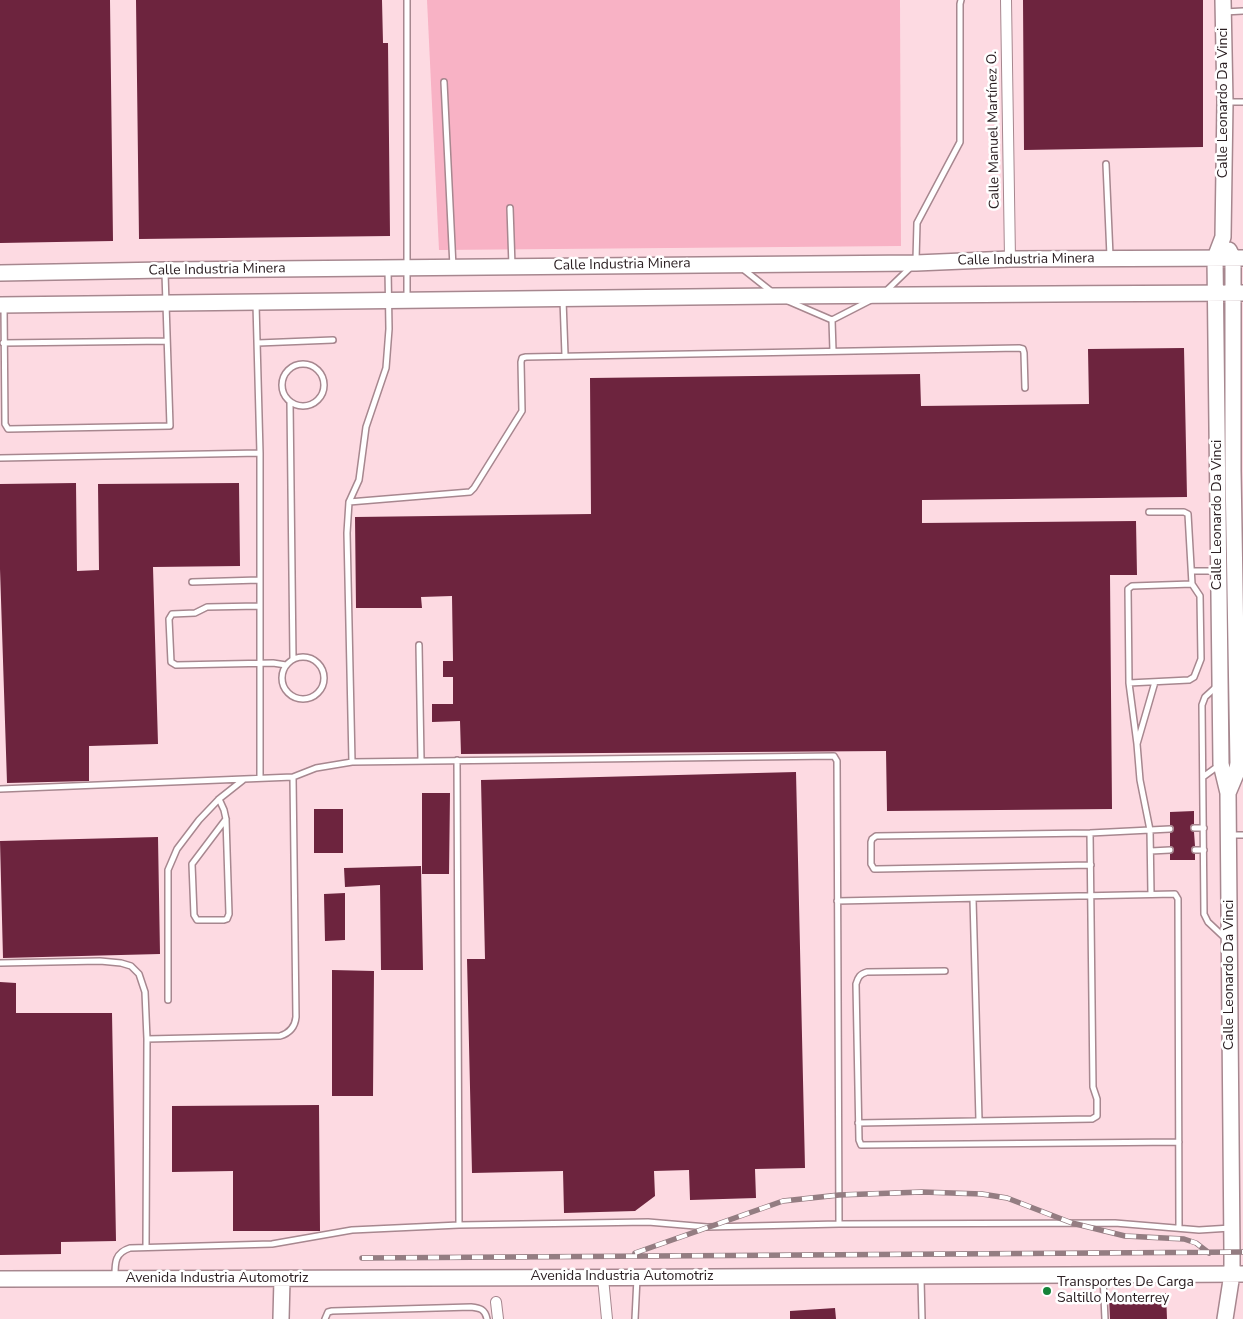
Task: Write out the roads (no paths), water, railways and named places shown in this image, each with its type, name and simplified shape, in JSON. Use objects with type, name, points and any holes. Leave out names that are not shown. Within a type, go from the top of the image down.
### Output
[{"type":"main road","name":"Calle Leonardo Da Vinci","points":[[1223,6],[1225,102],[1223,237],[1215,258],[1219,684],[1221,764],[1236,835],[1230,943],[1234,1124],[1232,1228],[1237,1274],[1228,1315]]},
{"type":"main road","name":"Calle Leonardo Da Vinci","points":[[1223,237],[1238,258],[1236,667],[1238,763],[1236,774],[1228,793]]},
{"type":"main road","name":"Calle Industria Minera","points":[[0,274],[165,270],[916,263],[1010,259],[1238,258]]},
{"type":"main road","points":[[2,305],[1238,293]]},
{"type":"main road","name":"Avenida Industria Automotriz","points":[[0,1279],[636,1278],[1237,1274]]},
{"type":"main road","points":[[281,1319],[282,1279]]},
{"type":"street","name":"Calle Manuel Martínez O.","points":[[1006,0],[1010,259]]},
{"type":"street","points":[[1219,668],[1236,667]]},
{"type":"street","points":[[603,1278],[606,1319]]},
{"type":"street","points":[[496,1302],[498,1319]]},
{"type":"lane","points":[[407,0],[407,300]]},
{"type":"lane","points":[[832,320],[881,295],[916,263],[916,223],[960,142],[961,0]]},
{"type":"lane","points":[[1223,6],[1243,11]]},
{"type":"lane","points":[[444,82],[453,267]]},
{"type":"lane","points":[[1225,102],[1243,102]]},
{"type":"lane","points":[[1106,164],[1110,259]]},
{"type":"lane","points":[[510,208],[512,266]]},
{"type":"lane","points":[[737,264],[777,296],[832,320]]},
{"type":"lane","points":[[352,762],[347,533],[349,502],[358,480],[366,428],[386,368],[389,301],[388,268]]},
{"type":"lane","points":[[2,305],[5,424],[8,429],[170,426],[165,270]]},
{"type":"lane","points":[[564,299],[565,355]]},
{"type":"lane","points":[[256,304],[260,454],[260,778]]},
{"type":"lane","points":[[832,320],[833,351]]},
{"type":"lane","points":[[258,342],[333,340]]},
{"type":"lane","points":[[4,343],[167,341]]},
{"type":"lane","points":[[349,502],[470,492],[522,411],[521,362],[522,358],[526,356],[1019,348],[1023,349],[1024,353],[1025,388]]},
{"type":"lane","points":[[290,402],[296,406],[305,406],[316,402],[321,397],[324,390],[322,376],[313,366],[299,364],[292,366],[283,377],[282,391],[290,402],[293,659]]},
{"type":"lane","points":[[0,458],[260,454]]},
{"type":"lane","points":[[1129,683],[1192,679],[1201,662],[1200,596],[1192,584],[1188,514],[1184,512],[1149,512]]},
{"type":"lane","points":[[1192,571],[1218,571]]},
{"type":"lane","points":[[192,582],[259,580]]},
{"type":"lane","points":[[1151,894],[1150,830],[1140,780],[1129,683],[1128,589],[1132,586],[1192,584]]},
{"type":"lane","points":[[259,606],[207,607],[195,613],[172,614],[169,619],[170,659],[173,664],[280,663],[286,665]]},
{"type":"lane","points":[[419,645],[421,760]]},
{"type":"lane","points":[[307,657],[314,659],[323,669],[324,683],[317,694],[304,699],[290,695],[282,683],[282,676],[286,665],[293,659],[307,657]]},
{"type":"lane","points":[[1137,744],[1155,682]]},
{"type":"lane","points":[[1219,684],[1205,697],[1202,705],[1205,918],[1230,943]]},
{"type":"lane","points":[[0,789],[293,777],[316,768],[352,762],[834,756],[837,761],[839,1224]]},
{"type":"lane","points":[[457,760],[459,1225]]},
{"type":"lane","points":[[1203,777],[1221,764]]},
{"type":"lane","points":[[147,1039],[280,1036],[286,1034],[295,1024],[293,777]]},
{"type":"lane","points":[[168,1000],[168,870],[177,850],[199,820],[219,799],[244,779]]},
{"type":"lane","points":[[219,799],[226,819],[229,917],[224,920],[197,920],[194,915],[192,864],[226,819]]},
{"type":"lane","points":[[1194,828],[1204,828]]},
{"type":"lane","points":[[1091,865],[877,870],[871,864],[871,842],[876,836],[1090,833],[1170,829]]},
{"type":"lane","points":[[858,1123],[1095,1118],[1098,1113],[1097,1099],[1093,1087],[1090,833]]},
{"type":"lane","points":[[1151,851],[1170,850]]},
{"type":"lane","points":[[1194,850],[1204,850]]},
{"type":"lane","points":[[837,901],[1175,894],[1178,899],[1179,1228]]},
{"type":"lane","points":[[973,899],[979,1120]]},
{"type":"lane","points":[[0,963],[100,961],[131,966],[139,974],[145,992],[147,1039],[146,1247]]},
{"type":"lane","points":[[945,971],[867,972],[857,978],[859,1142],[864,1145],[1180,1142]]},
{"type":"lane","points":[[115,1279],[115,1261],[120,1252],[130,1248],[272,1244],[352,1230],[459,1225],[648,1222],[707,1227],[839,1224],[1115,1223],[1199,1230],[1232,1228]]},
{"type":"lane","points":[[1103,1275],[1105,1319]]},
{"type":"lane","points":[[920,1276],[922,1319]]},
{"type":"lane","points":[[635,1319],[636,1278]]},
{"type":"lane","points":[[325,1319],[328,1312],[332,1311],[470,1308],[483,1309],[487,1319]]},
{"type":"railway","points":[[635,1253],[783,1201],[839,1195],[922,1192],[982,1194],[1007,1198],[1072,1223],[1125,1236],[1184,1239],[1196,1243],[1209,1253]]},
{"type":"railway","points":[[362,1258],[1243,1252]]},
{"type":"place","name":"Transportes De Carga Saltillo Monterrey","points":[[1047,1291]]}]
